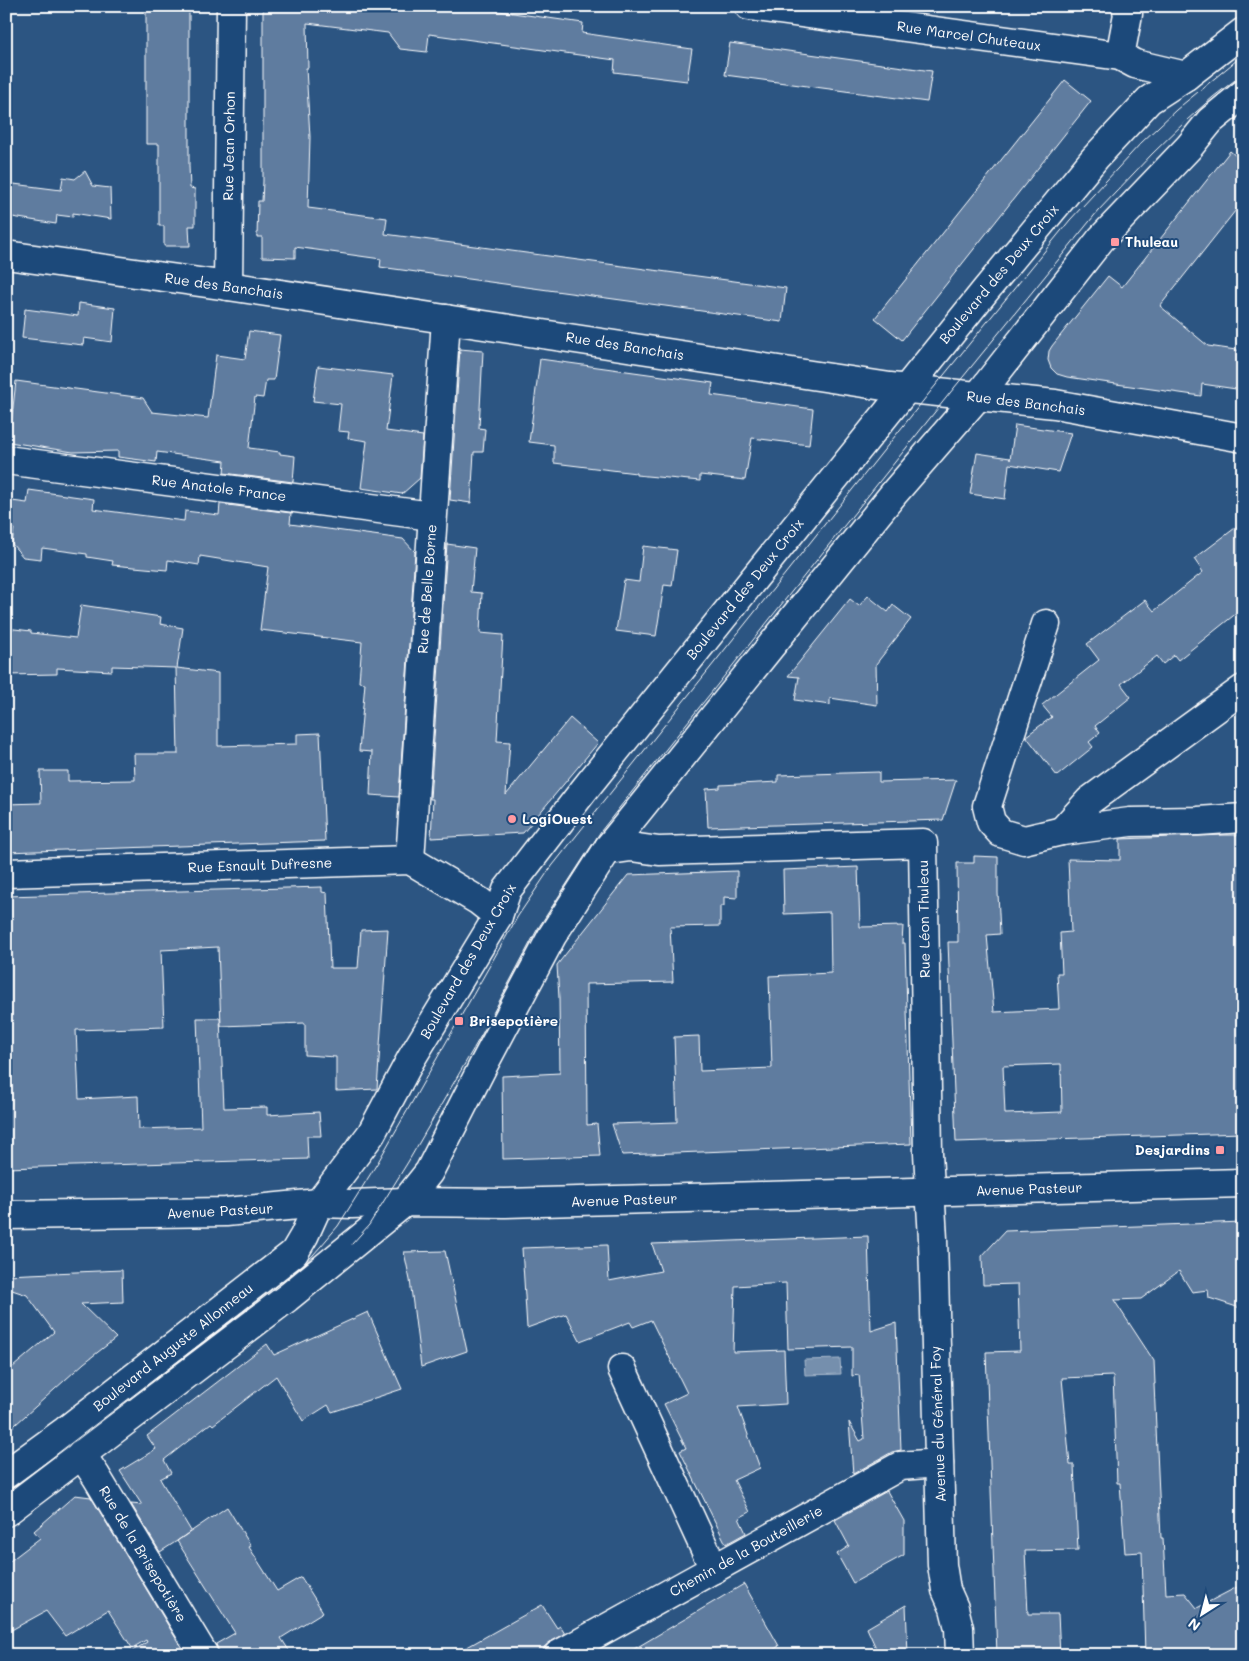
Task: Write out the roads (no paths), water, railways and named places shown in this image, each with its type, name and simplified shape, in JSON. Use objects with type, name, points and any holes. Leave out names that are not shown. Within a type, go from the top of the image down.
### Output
[{"type":"street","name":"Rue Jean Orhon","points":[[228,286],[230,6]]},
{"type":"street","name":"Rue Marcel Chuteaux","points":[[750,6],[1120,56],[1135,64],[1186,76]]},
{"type":"street","points":[[1120,56],[1128,14],[1126,6]]},
{"type":"street","name":"Boulevard des Deux Croix","points":[[319,1203],[371,1134],[420,1044],[498,916],[507,890],[584,790],[906,388],[1095,158],[1149,100],[1186,76],[1243,32]]},
{"type":"street","points":[[6,1512],[287,1298],[405,1202],[429,1172],[552,936],[609,847],[895,492],[978,396],[1101,239],[1189,147],[1210,121],[1243,94]]},
{"type":"street","name":"Rue des Banchais","points":[[6,255],[228,286],[906,388],[1055,404],[1243,438]]},
{"type":"street","name":"Rue de Belle Borne","points":[[410,860],[446,319]]},
{"type":"street","name":"Rue Anatole France","points":[[6,460],[432,516]]},
{"type":"street","points":[[1046,624],[987,806],[991,822],[1001,832],[1024,840],[1062,831],[1130,822],[1243,818]]},
{"type":"street","points":[[1062,831],[1089,801],[1243,690]]},
{"type":"street","name":"Rue Léon Thuleau","points":[[609,847],[617,849],[631,847],[659,851],[923,843],[928,1153],[931,1191]]},
{"type":"street","points":[[410,860],[479,901],[498,916]]},
{"type":"street","name":"Rue Esnault Dufresne","points":[[6,873],[410,860]]},
{"type":"street","name":"Avenue Pasteur","points":[[6,1215],[226,1212],[319,1203],[505,1203],[1243,1183]]},
{"type":"street","name":"Avenue du Général Foy","points":[[931,1191],[942,1565],[946,1590],[954,1608],[959,1628],[960,1655]]},
{"type":"street","name":"Boulevard Auguste Allonneau","points":[[6,1474],[294,1253],[319,1203]]},
{"type":"street","points":[[622,1370],[714,1569]]},
{"type":"street","name":"Rue de la Brisepotière","points":[[81,1454],[204,1655]]},
{"type":"street","name":"Chemin de la Bouteillerie","points":[[558,1655],[900,1466],[939,1463]]},
{"type":"water","points":[[840,1359],[841,1374],[805,1375],[804,1360]]},
{"type":"tram line","points":[[6,1493],[306,1263],[321,1246],[338,1226],[378,1162],[518,916],[549,870],[931,391],[1070,220],[1141,143],[1176,110],[1243,55]]},
{"type":"tram line","points":[[352,1244],[369,1225],[408,1162],[482,1034],[537,930],[601,831],[950,393],[1098,211],[1187,120],[1243,74]]},
{"type":"place","name":"Thuleau","points":[[1115,242]]},
{"type":"place","name":"LogiOuest","points":[[512,819]]},
{"type":"place","name":"Brisepotière","points":[[459,1021]]},
{"type":"place","name":"Desjardins","points":[[1220,1150]]}]
